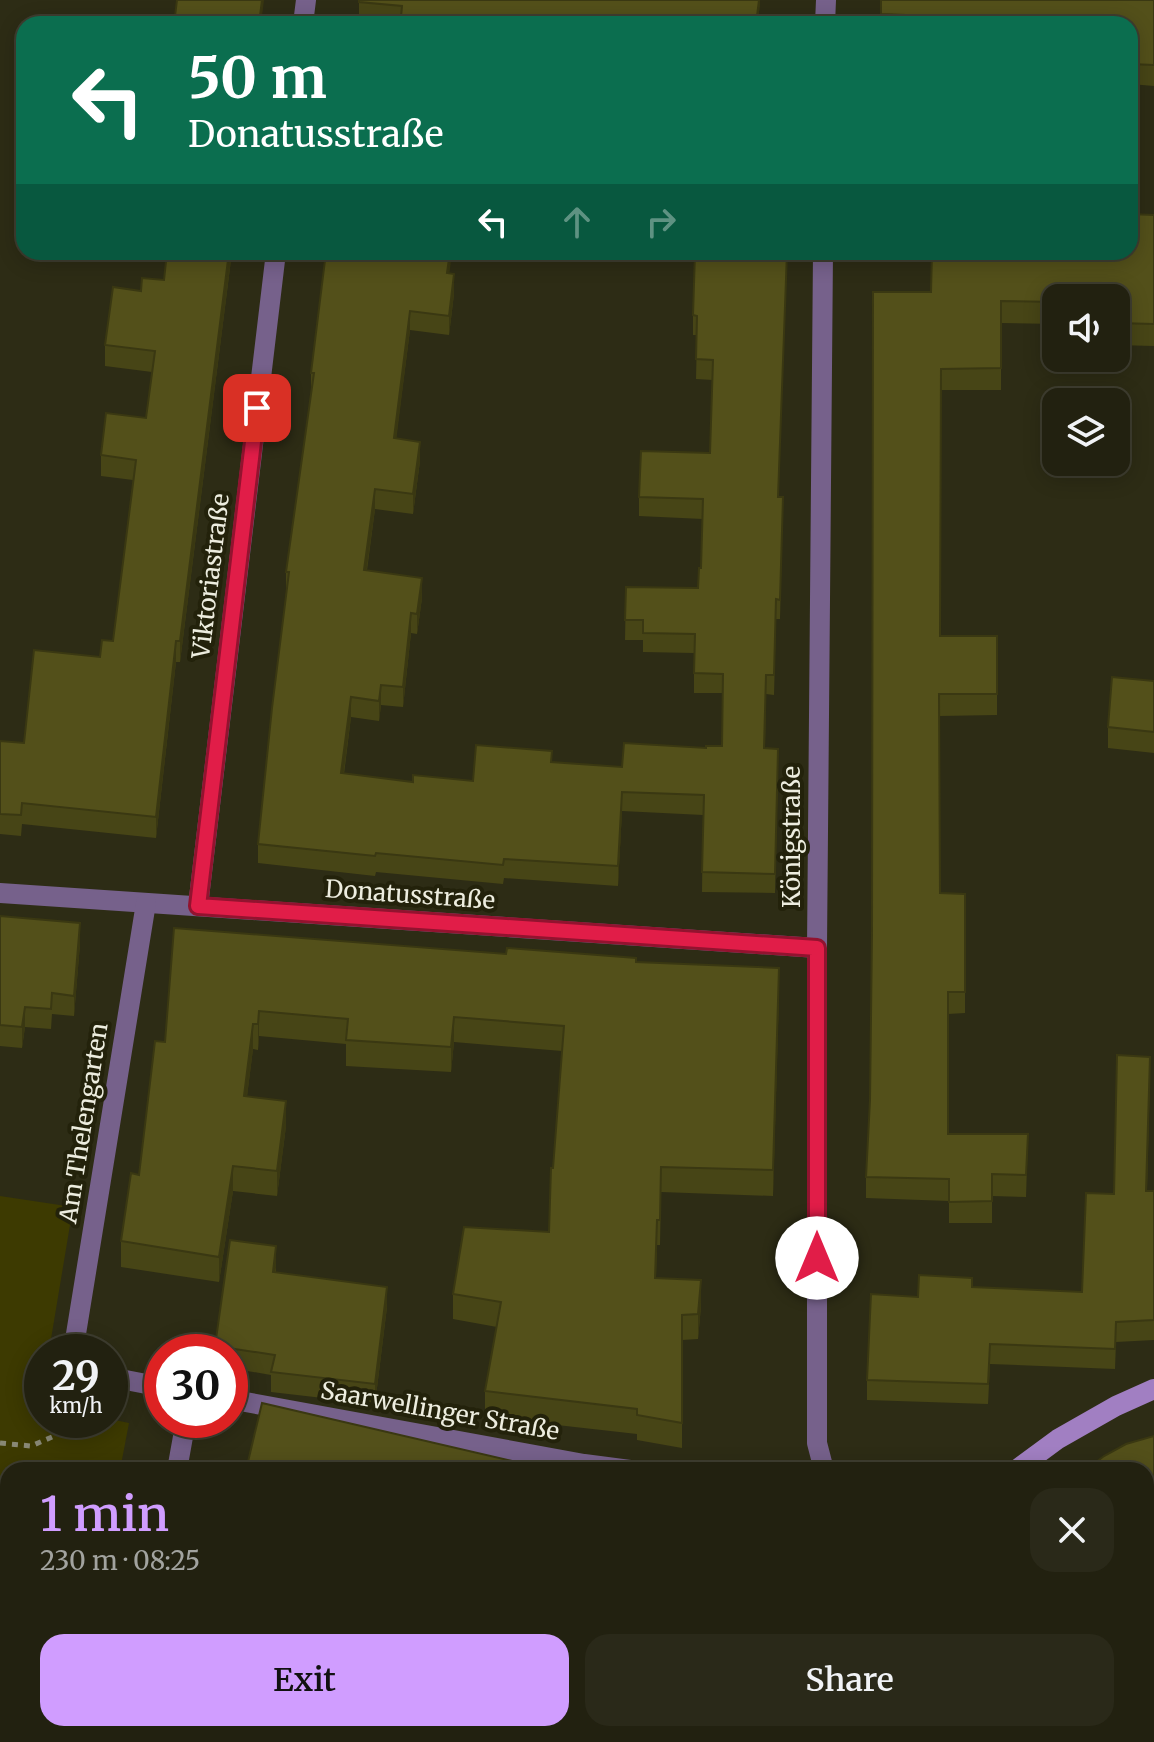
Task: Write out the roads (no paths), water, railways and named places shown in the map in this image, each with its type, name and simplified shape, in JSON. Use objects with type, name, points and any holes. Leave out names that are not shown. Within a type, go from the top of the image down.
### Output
[{"type":"street","name":"Viktoriastraße","points":[[198,906],[275,260]]},
{"type":"street","name":"Königstraße","points":[[822,1462],[817,1443],[817,948],[823,260]]},
{"type":"street","name":"Donatusstraße","points":[[0,893],[817,948]]},
{"type":"street","name":"Am Thelengarten","points":[[76,1334],[146,903]]},
{"type":"street","points":[[1027,1462],[1058,1439],[1116,1406],[1154,1389]]},
{"type":"street","name":"Saarwellinger Straße","points":[[248,1402],[573,1462]]},
{"type":"street","points":[[178,1462],[183,1438]]}]
